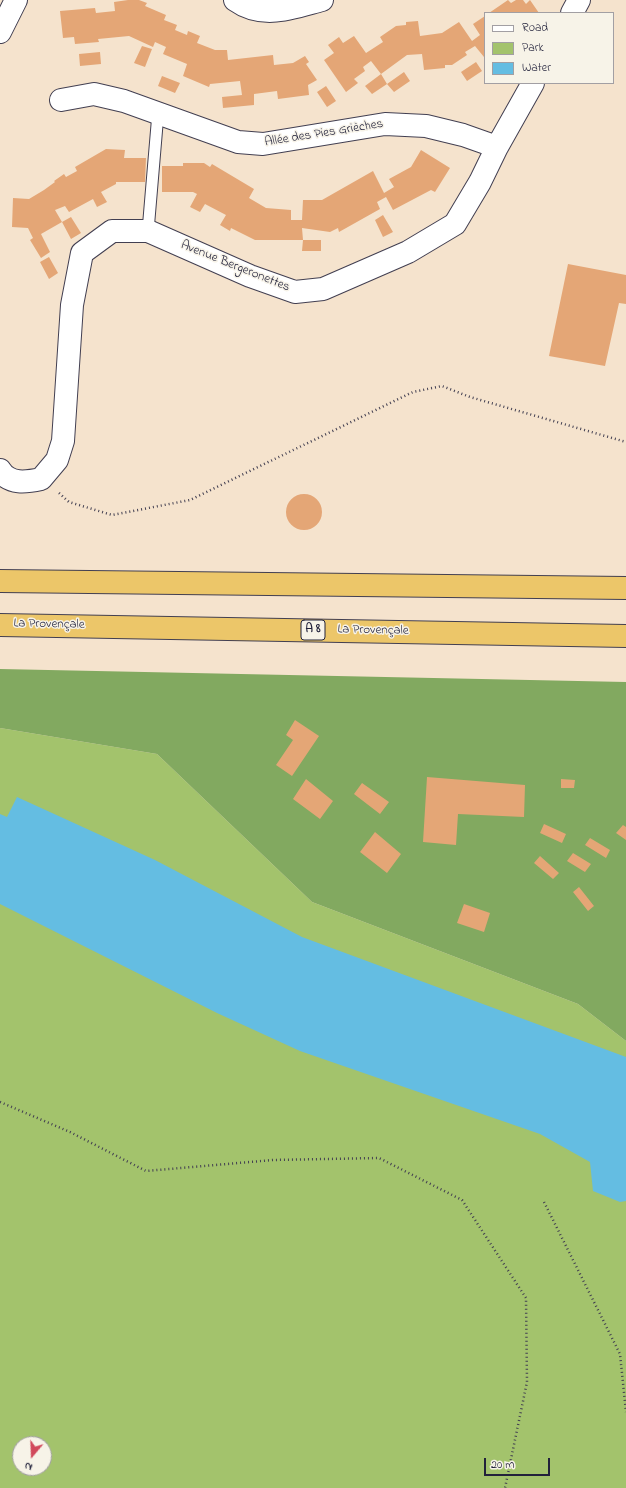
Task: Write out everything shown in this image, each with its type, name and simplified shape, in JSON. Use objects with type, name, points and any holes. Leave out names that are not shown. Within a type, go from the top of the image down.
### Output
[{"type":"highway","points":[[0,581],[626,588]]},
{"type":"highway","name":"La Provençale","points":[[0,624],[626,636]]},
{"type":"street","points":[[0,32],[16,0]]},
{"type":"street","points":[[235,0],[242,6],[271,12],[322,0]]},
{"type":"street","points":[[573,12],[579,0]]},
{"type":"street","name":"Avenue Bergeronettes","points":[[41,479],[57,460],[63,441],[72,305],[82,253],[112,231],[148,231],[250,276],[295,292],[323,289],[408,252],[455,224],[480,182],[497,147],[532,84]]},
{"type":"street","name":"Allée des Pies Grièches","points":[[61,100],[94,94],[124,101],[238,142],[263,144],[385,124],[426,126],[463,135],[497,147]]},
{"type":"street","points":[[0,470],[2,474],[20,483],[41,479]]},
{"type":"lane","points":[[148,231],[158,114]]},
{"type":"path","points":[[41,479],[69,502],[112,515],[190,500],[413,392],[442,386],[470,397],[626,442]]},
{"type":"path","points":[[0,1102],[70,1132],[146,1171],[273,1160],[379,1158],[462,1200],[526,1298],[527,1382],[505,1488]]},
{"type":"path","points":[[544,1202],[620,1354],[626,1412]]},
{"type":"green space","points":[[0,669],[626,682],[626,1041],[578,1004],[312,902],[157,754],[0,728]]},
{"type":"green space","points":[[0,728],[157,754],[312,902],[578,1004],[626,1041],[626,1488],[0,1488]]},
{"type":"water","points":[[17,797],[155,860],[302,937],[626,1057],[626,1201],[620,1202],[593,1191],[590,1162],[540,1134],[300,1051],[217,1013],[0,904],[0,814],[7,817]]},
{"type":"building","points":[[139,0],[147,3],[145,6],[166,15],[164,20],[177,25],[175,30],[187,35],[188,31],[200,36],[197,43],[215,50],[227,50],[228,60],[273,55],[274,65],[293,63],[305,56],[309,62],[306,64],[317,80],[308,85],[309,95],[278,99],[277,91],[254,94],[254,105],[223,108],[222,97],[242,95],[240,81],[210,84],[209,87],[183,76],[187,64],[163,54],[166,47],[155,42],[153,47],[129,36],[98,39],[99,42],[75,44],[74,37],[63,38],[60,11],[95,8],[96,13],[115,11],[114,2]]},
{"type":"building","points":[[508,0],[511,3],[516,0],[523,0],[526,4],[530,0],[538,12],[490,12]]},
{"type":"building","points":[[484,17],[484,57],[475,46],[465,52],[467,55],[452,65],[445,65],[445,68],[424,70],[422,54],[407,55],[381,74],[371,61],[363,67],[365,71],[354,79],[358,83],[346,92],[324,60],[334,53],[328,45],[339,37],[343,43],[354,36],[366,53],[383,42],[380,37],[396,26],[406,25],[406,22],[418,21],[420,36],[442,33],[459,22],[472,41],[480,35],[473,24]]},
{"type":"building","points":[[142,46],[152,49],[145,67],[134,63]]},
{"type":"building","points":[[100,52],[101,64],[80,66],[79,54]]},
{"type":"building","points":[[476,62],[482,71],[467,81],[461,72]]},
{"type":"building","points":[[404,72],[410,81],[394,92],[387,84]]},
{"type":"building","points":[[381,74],[387,84],[372,94],[365,86]]},
{"type":"building","points":[[162,76],[180,83],[175,93],[158,86]]},
{"type":"building","points":[[326,86],[336,101],[327,107],[317,92]]},
{"type":"building","points":[[106,149],[125,150],[124,158],[146,158],[145,182],[116,182],[116,184],[101,192],[107,202],[97,207],[93,199],[69,212],[65,206],[55,210],[62,222],[41,234],[50,252],[41,258],[30,240],[33,238],[28,228],[12,227],[13,198],[29,199],[44,190],[64,174],[66,177],[77,171],[75,167]]},
{"type":"building","points":[[421,150],[450,168],[435,192],[431,190],[393,210],[386,197],[377,202],[380,209],[339,232],[338,228],[330,232],[302,228],[303,240],[255,240],[231,228],[230,231],[220,225],[226,215],[205,204],[200,212],[190,207],[197,194],[193,192],[162,192],[162,166],[183,166],[183,163],[204,163],[210,167],[212,164],[254,189],[249,198],[266,208],[291,210],[291,220],[302,220],[303,200],[322,200],[373,171],[384,193],[394,187],[389,179],[411,167]]},
{"type":"building","points":[[383,215],[393,232],[383,237],[375,220]]},
{"type":"building","points":[[71,217],[81,233],[71,239],[62,222]]},
{"type":"building","points":[[303,240],[321,240],[321,251],[302,251]]},
{"type":"building","points":[[49,257],[58,273],[49,279],[40,262]]},
{"type":"building","points":[[568,264],[626,275],[626,304],[619,303],[605,366],[549,356]]},
{"type":"building","points":[[308,494],[317,499],[321,505],[321,519],[317,525],[308,530],[300,530],[291,525],[287,519],[286,508],[291,499],[297,495]]},
{"type":"building","points":[[295,720],[319,736],[292,776],[276,765],[293,740],[286,735]]},
{"type":"building","points":[[427,777],[525,785],[524,817],[458,814],[456,845],[423,842]]},
{"type":"building","points":[[306,779],[333,801],[320,819],[293,799]]},
{"type":"building","points":[[561,779],[575,780],[574,788],[561,788]]},
{"type":"building","points":[[362,783],[389,802],[380,814],[354,794]]},
{"type":"building","points":[[544,824],[566,834],[562,843],[540,833]]},
{"type":"building","points":[[623,825],[626,827],[626,840],[616,833]]},
{"type":"building","points":[[375,832],[401,854],[387,873],[360,852]]},
{"type":"building","points":[[590,838],[610,850],[606,858],[585,845]]},
{"type":"building","points":[[573,853],[591,864],[585,872],[567,861]]},
{"type":"building","points":[[540,856],[559,873],[553,879],[534,863]]},
{"type":"building","points":[[579,887],[594,906],[588,911],[573,892]]},
{"type":"building","points":[[464,904],[490,913],[484,932],[457,923]]}]
